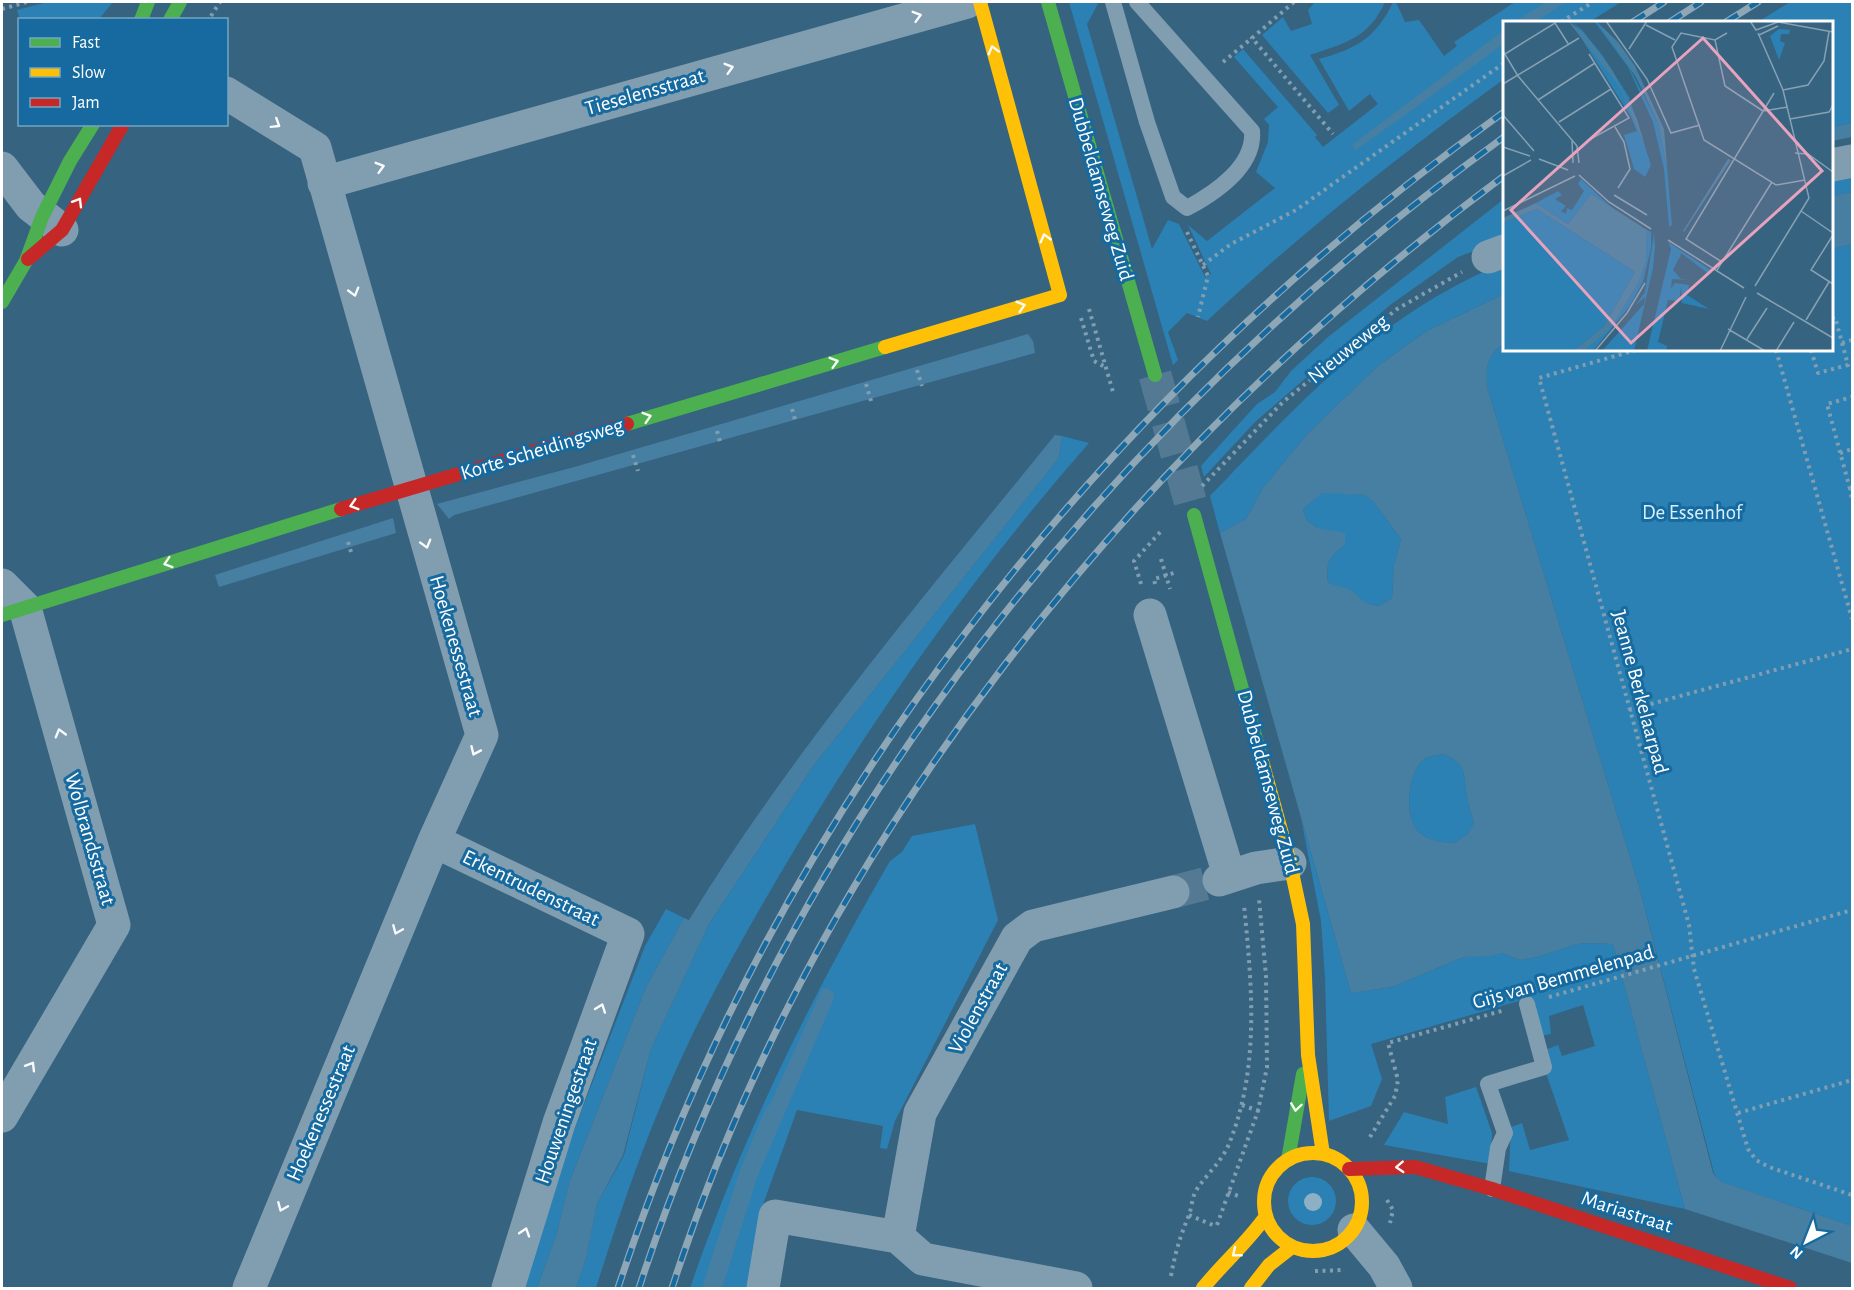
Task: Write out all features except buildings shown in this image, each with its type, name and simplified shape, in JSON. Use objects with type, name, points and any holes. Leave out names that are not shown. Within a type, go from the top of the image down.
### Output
[{"type":"street","points":[[142,18],[148,2]]},
{"type":"street","points":[[171,18],[180,2]]},
{"type":"street","name":"Tieselensstraat","points":[[324,183],[967,2]]},
{"type":"street","name":"Korte Scheidingsweg","points":[[13,611],[410,488],[1060,295],[980,2]]},
{"type":"street","name":"Dubbeldamseweg Zuid","points":[[1048,2],[1155,375]]},
{"type":"street","name":"Hoekenessestraat","points":[[228,94],[315,148],[482,735],[434,841],[249,1288]]},
{"type":"street","points":[[26,261],[52,224],[70,160],[92,126]]},
{"type":"street","points":[[2,302],[26,261],[122,126]]},
{"type":"street","points":[[1833,165],[1852,161]]},
{"type":"street","points":[[2,168],[52,224]]},
{"type":"street","name":"Dubbeldamseweg Zuid","points":[[1194,515],[1290,863],[1303,924],[1308,1055],[1323,1154]]},
{"type":"street","points":[[2,585],[13,611]]},
{"type":"street","points":[[1161,606],[1236,874],[1290,863]]},
{"type":"street","name":"Wolbrandsstraat","points":[[2,1116],[114,925],[13,611]]},
{"type":"street","name":"Erkentrudenstraat","points":[[434,841],[628,934]]},
{"type":"street","name":"Violenstraat","points":[[898,1236],[921,1113],[1017,938],[1033,926],[1173,892]]},
{"type":"street","name":"Houweningestraat","points":[[508,1288],[560,1124],[628,934]]},
{"type":"street","name":"Dubbeldamseweg Zuid","points":[[1288,1160],[1297,1097],[1308,1055]]},
{"type":"street","points":[[1323,1154],[1333,1157],[1349,1169],[1362,1195],[1359,1219],[1354,1230],[1341,1242],[1326,1249],[1309,1251],[1292,1247],[1281,1239],[1266,1215],[1264,1194],[1269,1180],[1288,1160],[1299,1155],[1323,1154]]},
{"type":"street","name":"Mariastraat","points":[[1349,1169],[1414,1167],[1449,1179],[1492,1189],[1790,1288]]},
{"type":"street","name":"Mariastraat","points":[[1411,1182],[1449,1179]]},
{"type":"street","points":[[1362,1195],[1377,1191]]},
{"type":"street","points":[[1203,1288],[1223,1263],[1245,1245],[1266,1215]]},
{"type":"street","points":[[763,1288],[775,1216],[898,1236],[923,1259],[1076,1288]]},
{"type":"street","points":[[1354,1230],[1384,1266],[1396,1288]]},
{"type":"street","points":[[1251,1288],[1269,1265],[1292,1247]]},
{"type":"lane","points":[[1113,2],[1147,122],[1173,197],[1187,208],[1207,197],[1238,169],[1253,144],[1252,131],[1137,2]]},
{"type":"lane","points":[[1492,1189],[1498,1148],[1505,1133],[1488,1084],[1544,1067],[1527,1004]]},
{"type":"path","points":[[2,9],[26,2]]},
{"type":"path","points":[[210,18],[220,2]]},
{"type":"path","points":[[1239,49],[1294,2]]},
{"type":"path","points":[[1563,21],[1593,2]]},
{"type":"path","points":[[1252,38],[1333,134]]},
{"type":"path","points":[[1203,265],[1231,244],[1296,210],[1503,64]]},
{"type":"path","points":[[1187,208],[1183,224],[1203,265],[1208,281],[1198,317]]},
{"type":"path","name":"Nieuweweg","points":[[1196,492],[1283,402],[1397,309],[1496,254]]},
{"type":"path","points":[[1811,351],[1818,373],[1848,365],[1835,317],[1833,318]]},
{"type":"path","points":[[1082,319],[1094,361],[1106,368]]},
{"type":"path","points":[[1842,343],[1852,340]]},
{"type":"path","name":"Jeanne Berkelaarpad","points":[[1633,351],[1539,378],[1689,925],[1692,954],[1748,1149],[1756,1160],[1769,1167],[1852,1195]]},
{"type":"path","points":[[1776,351],[1852,619]]},
{"type":"path","points":[[915,363],[922,386]]},
{"type":"path","points":[[864,378],[871,401]]},
{"type":"path","points":[[1852,397],[1827,404],[1851,489],[1852,500]]},
{"type":"path","points":[[631,448],[638,471]]},
{"type":"path","points":[[1840,453],[1852,449]]},
{"type":"path","points":[[1161,606],[1134,561],[1165,527]]},
{"type":"path","points":[[1161,559],[1167,575],[1161,606]]},
{"type":"path","points":[[1154,579],[1177,572]]},
{"type":"path","points":[[1629,710],[1852,649]]},
{"type":"path","points":[[1171,1278],[1178,1238],[1196,1191],[1228,1147],[1242,1105],[1249,1068],[1252,1023],[1250,955],[1236,874]]},
{"type":"path","name":"Dubbeldamseweg Zuid","points":[[1213,1236],[1257,1111],[1267,1067],[1266,976],[1236,874]]},
{"type":"path","name":"Gijs van Bemmelenpad","points":[[1366,1143],[1395,1096],[1398,1080],[1388,1043],[1852,910]]},
{"type":"path","points":[[1738,1113],[1851,1081],[1852,1089]]},
{"type":"green space","points":[[48,2],[113,2],[100,18],[20,18],[17,10]]},
{"type":"green space","points":[[1069,2],[1099,2],[1087,24],[1152,249],[1168,220],[1179,224],[1205,277],[1211,274],[1188,225],[1207,241],[1275,188],[1256,172],[1268,142],[1269,125],[1264,119],[1278,107],[1234,57],[1243,49],[1317,135],[1315,137],[1323,147],[1378,104],[1370,94],[1349,111],[1319,59],[1344,51],[1364,40],[1379,25],[1393,2],[1396,2],[1405,22],[1419,20],[1444,56],[1457,46],[1454,42],[1515,2],[1621,2],[1591,21],[1503,21],[1503,80],[1352,195],[1207,321],[1187,313],[1168,332],[1178,360],[1173,365]]},
{"type":"green space","points":[[1315,2],[1385,2],[1371,24],[1355,37],[1310,55],[1339,105],[1328,113],[1262,35],[1283,17],[1291,31],[1312,24],[1308,10]]},
{"type":"green space","points":[[1790,2],[1852,2],[1852,123],[1833,127],[1833,21],[1760,21]]},
{"type":"green space","points":[[1852,173],[1852,192],[1833,196],[1833,177]]},
{"type":"green space","points":[[1503,200],[1503,240],[1458,257],[1390,305],[1255,422],[1204,477],[1201,466],[1257,404],[1275,392],[1291,371],[1328,337]]},
{"type":"green space","name":"De Essenhof","points":[[1852,244],[1852,1226],[1720,1182],[1714,1173],[1640,890],[1487,387],[1487,367],[1494,352],[1503,344],[1503,351],[1833,351],[1833,249]]},
{"type":"green space","points":[[1503,263],[1503,294],[1427,331],[1379,365],[1308,433],[1263,488],[1246,519],[1220,533],[1210,496],[1310,394],[1345,363],[1419,307]]},
{"type":"green space","points":[[1062,436],[1089,443],[1005,544],[926,649],[852,757],[753,920],[697,1025],[661,1105],[631,1183],[596,1288],[576,1288],[586,1259],[597,1204],[624,1155],[651,1049],[709,924],[814,765],[1059,458]]},
{"type":"green space","points":[[1322,492],[1365,495],[1373,501],[1401,539],[1394,565],[1392,598],[1379,606],[1362,602],[1350,590],[1337,588],[1328,582],[1327,570],[1330,560],[1345,545],[1307,521],[1303,509]]},
{"type":"green space","points":[[1444,754],[1461,766],[1474,825],[1468,834],[1454,843],[1431,839],[1419,832],[1414,825],[1409,805],[1411,783],[1420,764],[1428,757]]},
{"type":"green space","points":[[1301,818],[1351,993],[1392,987],[1464,957],[1502,953],[1520,960],[1581,943],[1613,944],[1685,1209],[1509,1171],[1511,1127],[1522,1123],[1530,1150],[1569,1140],[1546,1073],[1545,1050],[1558,1045],[1562,1056],[1595,1046],[1583,1005],[1549,1016],[1551,1034],[1542,1036],[1529,998],[1371,1044],[1382,1079],[1371,1106],[1329,1121],[1321,921]]},
{"type":"green space","points":[[975,824],[998,920],[895,1121],[887,1149],[880,1148],[883,1126],[797,1110],[761,1210],[747,1288],[690,1288],[710,1232],[755,1123],[805,1017],[890,861],[902,852],[912,836]]},
{"type":"green space","points":[[666,909],[684,918],[646,987],[569,1183],[557,1233],[537,1288],[525,1288],[532,1239],[645,946]]},
{"type":"green space","points":[[1476,1087],[1492,1133],[1491,1164],[1384,1145],[1404,1112],[1448,1124],[1445,1097]]},
{"type":"green space","points":[[1307,1177],[1317,1177],[1329,1184],[1336,1196],[1336,1206],[1329,1218],[1317,1225],[1307,1225],[1292,1214],[1288,1206],[1288,1196],[1299,1181]]},
{"type":"shaded area","points":[[1546,2],[1566,2],[1537,21],[1517,21]]},
{"type":"shaded area","points":[[1503,31],[1503,45],[1356,150],[1352,145]]},
{"type":"shaded area","points":[[1852,123],[1852,137],[1833,141],[1833,127]]},
{"type":"shaded area","points":[[1852,192],[1852,244],[1833,249],[1833,196]]},
{"type":"shaded area","points":[[1503,294],[1503,344],[1494,352],[1489,362],[1487,387],[1640,890],[1713,1173],[1721,1182],[1852,1226],[1852,1263],[1685,1209],[1613,944],[1581,943],[1520,960],[1502,953],[1464,957],[1392,987],[1351,993],[1220,533],[1246,519],[1263,488],[1308,433],[1379,365],[1427,331]],"holes":[[[1322,493],[1365,495],[1373,501],[1401,539],[1394,565],[1392,598],[1379,606],[1367,603],[1350,590],[1328,582],[1328,565],[1332,557],[1345,545],[1345,533],[1318,528],[1307,521],[1303,509]],[[1444,754],[1452,758],[1463,771],[1474,824],[1468,834],[1454,843],[1431,839],[1419,832],[1414,825],[1409,805],[1411,783],[1420,764],[1428,757]]]},
{"type":"shaded area","points":[[1028,334],[1033,341],[1035,353],[454,515],[449,519],[437,504],[578,466]]},
{"type":"shaded area","points":[[1055,435],[1062,436],[1059,458],[814,765],[709,924],[651,1049],[623,1155],[597,1204],[586,1259],[576,1288],[537,1288],[557,1233],[569,1183],[646,987],[684,918],[689,920],[773,793],[864,672]]},
{"type":"shaded area","points":[[393,518],[396,533],[219,587],[215,575]]},
{"type":"shaded area","points":[[827,988],[834,993],[833,1000],[757,1178],[722,1288],[702,1288],[740,1170],[764,1112],[771,1102],[822,989]]},
{"type":"tunnel","points":[[1155,375],[1194,515]]},
{"type":"tunnel","points":[[1173,892],[1219,880]]},
{"type":"railway","points":[[1635,21],[1664,2]]},
{"type":"railway","points":[[1672,21],[1701,2]]},
{"type":"railway","points":[[1728,21],[1758,2]]},
{"type":"railway","points":[[618,1288],[684,1113],[765,944],[860,783],[967,630],[1086,486],[1216,351],[1356,226],[1503,113]]},
{"type":"railway","points":[[639,1288],[704,1116],[783,951],[875,794],[980,645],[1097,504],[1224,372],[1360,249],[1503,138]]},
{"type":"railway","points":[[672,1288],[734,1123],[810,965],[900,813],[1002,668],[1115,532],[1237,404],[1367,285],[1503,177]]},
{"type":"traffic: fast","points":[[142,18],[148,2]]},
{"type":"traffic: fast","points":[[171,18],[180,2]]},
{"type":"traffic: fast","points":[[1048,2],[1155,375]]},
{"type":"traffic: fast","points":[[2,302],[26,261],[42,217],[70,161],[92,126]]},
{"type":"traffic: fast","points":[[627,424],[885,347]]},
{"type":"traffic: fast","points":[[2,615],[341,509]]},
{"type":"traffic: fast","points":[[1194,515],[1262,761]]},
{"type":"traffic: fast","points":[[1288,1160],[1303,1074]]},
{"type":"traffic: slow","points":[[885,347],[1060,295],[980,2]]},
{"type":"traffic: slow","points":[[1262,761],[1290,863],[1303,924],[1308,1055],[1323,1154]]},
{"type":"traffic: slow","points":[[1313,1153],[1323,1154],[1340,1161],[1354,1175],[1361,1192],[1362,1202],[1361,1212],[1354,1229],[1340,1243],[1323,1250],[1313,1251],[1303,1250],[1286,1243],[1272,1229],[1265,1212],[1264,1202],[1265,1192],[1272,1175],[1286,1161],[1303,1154],[1313,1153]]},
{"type":"traffic: slow","points":[[1203,1288],[1266,1216]]},
{"type":"traffic: slow","points":[[1251,1288],[1269,1265],[1292,1247]]},
{"type":"traffic: jam","points":[[28,259],[62,230],[122,126]]},
{"type":"traffic: jam","points":[[341,509],[627,424]]},
{"type":"traffic: jam","points":[[1349,1169],[1415,1167],[1492,1189],[1790,1288]]}]
